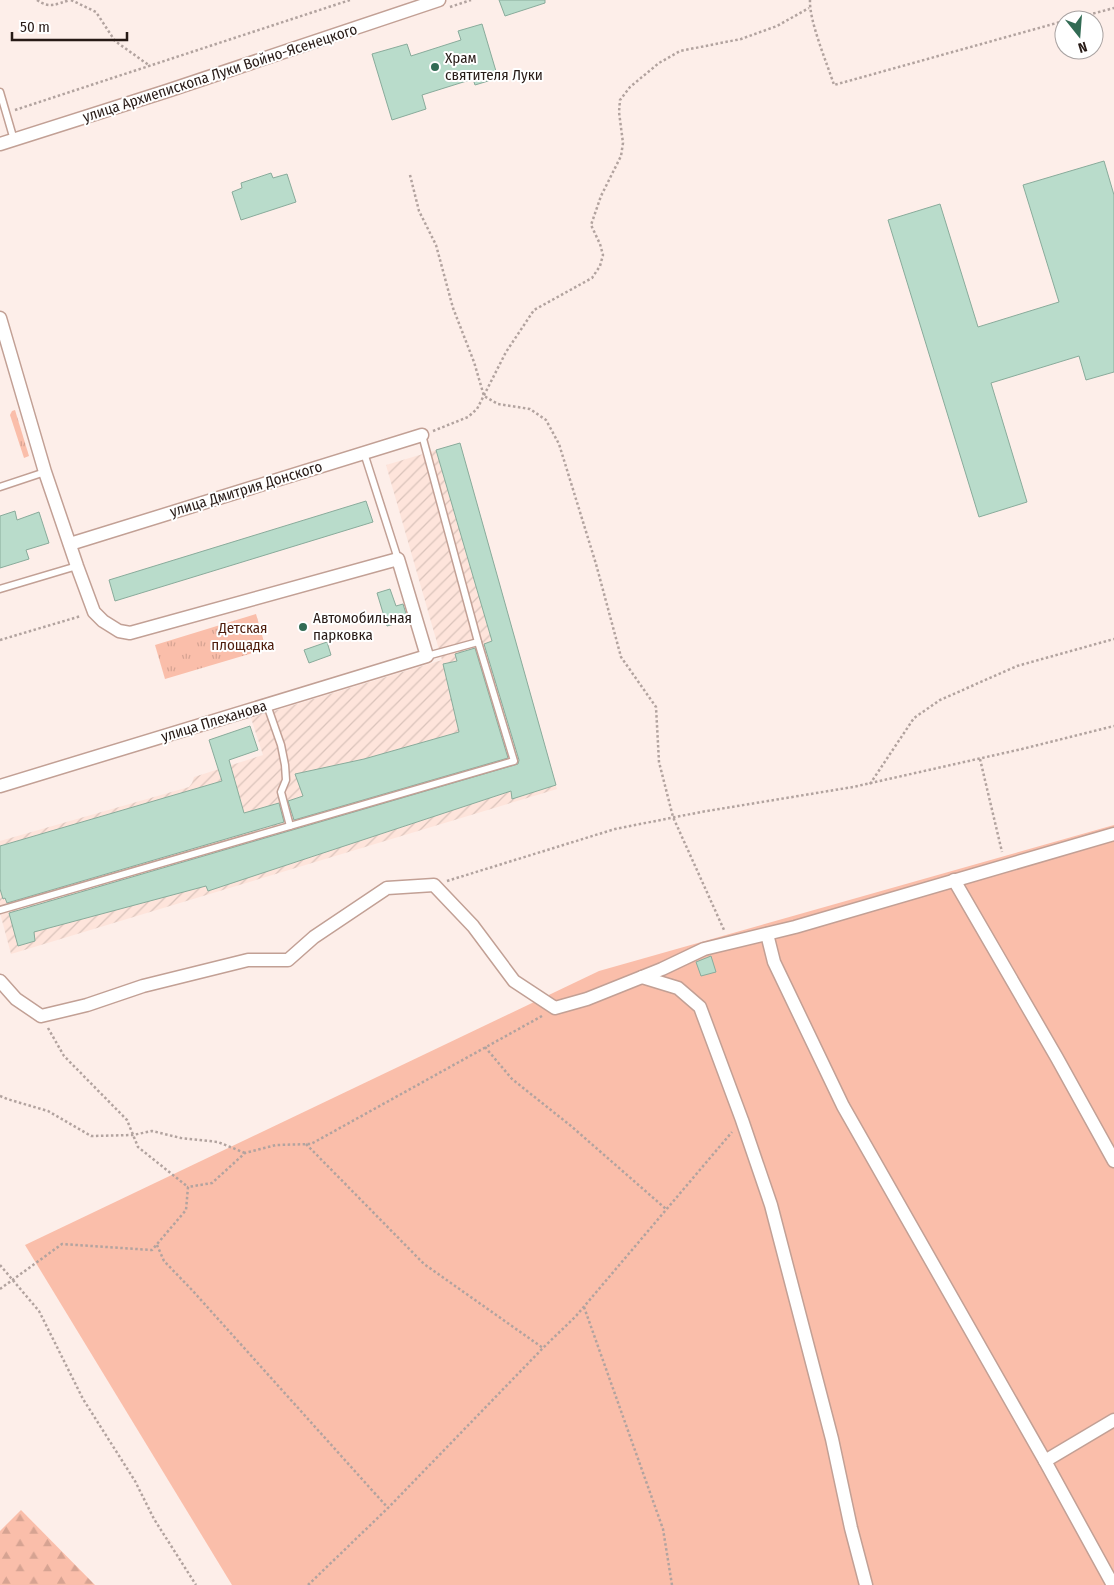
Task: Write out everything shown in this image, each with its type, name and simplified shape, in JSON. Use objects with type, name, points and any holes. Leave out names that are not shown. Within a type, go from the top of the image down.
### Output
[{"type":"street","name":"улица Архиепископа Луки Войно-Ясенецкого","points":[[0,144],[167,91],[439,0]]},
{"type":"street","points":[[0,318],[45,472],[76,566],[94,612],[103,621],[119,631],[130,633],[398,559],[427,656]]},
{"type":"street","name":"улица Дмитрия Донского","points":[[70,544],[422,435]]},
{"type":"street","name":"улица Плеханова","points":[[0,786],[427,656]]},
{"type":"street","points":[[0,981],[16,999],[41,1016],[87,1005],[143,986],[248,960],[288,960],[314,937],[387,888],[434,885],[474,926],[514,981],[555,1008],[587,999],[704,949],[767,934],[1114,834]]},
{"type":"street","points":[[954,880],[1114,1161]]},
{"type":"street","points":[[767,934],[774,962],[844,1106],[1113,1585]]},
{"type":"street","points":[[642,977],[678,988],[700,1007],[742,1120],[771,1205],[832,1440],[851,1528],[866,1585]]},
{"type":"street","points":[[1045,1461],[1114,1420]]},
{"type":"lane","points":[[1,96],[14,140]]},
{"type":"lane","points":[[0,910],[514,761],[478,642],[422,435]]},
{"type":"lane","points":[[364,453],[398,559]]},
{"type":"lane","points":[[0,487],[45,472]]},
{"type":"lane","points":[[0,589],[76,566]]},
{"type":"lane","points":[[427,656],[478,642]]},
{"type":"lane","points":[[267,705],[281,745],[286,780],[281,792],[290,826]]},
{"type":"path","points":[[36,0],[45,6],[71,0],[96,12],[115,41],[150,66]]},
{"type":"path","points":[[6,113],[350,0]]},
{"type":"path","points":[[810,0],[810,8],[834,85],[1054,24]]},
{"type":"path","points":[[422,435],[468,417],[477,409],[506,352],[534,310],[592,278],[600,266],[603,255],[602,250],[591,225],[601,196],[621,156],[623,143],[619,112],[620,100],[630,87],[659,62],[680,51],[742,39],[777,26],[810,8]]},
{"type":"path","points":[[410,175],[419,211],[436,245],[453,308],[474,362],[484,396],[498,404],[530,408],[546,420],[559,444],[596,564],[621,657],[656,707],[659,762],[673,817],[725,931]]},
{"type":"path","points":[[0,640],[94,612]]},
{"type":"path","points":[[870,784],[914,718],[940,700],[1017,666],[1114,639]]},
{"type":"path","points":[[434,885],[615,829],[673,817],[870,784],[1114,726]]},
{"type":"path","points":[[980,759],[1002,852]]},
{"type":"path","points":[[41,1016],[64,1056],[126,1120],[138,1147],[188,1187],[212,1183],[245,1154],[276,1145],[311,1144],[555,1008]]},
{"type":"path","points":[[485,1047],[512,1079],[571,1126],[666,1209]]},
{"type":"path","points":[[0,1096],[48,1111],[91,1136],[133,1135],[152,1131],[181,1138],[218,1142],[245,1154]]},
{"type":"path","points":[[308,1585],[388,1508],[584,1307],[742,1120]]},
{"type":"path","points":[[306,1144],[424,1264],[543,1348]]},
{"type":"path","points":[[0,1289],[62,1244],[152,1250],[186,1210],[188,1187]]},
{"type":"path","points":[[157,1245],[164,1261],[388,1508]]},
{"type":"path","points":[[0,1265],[39,1311],[83,1399],[135,1481],[154,1519],[196,1585]]},
{"type":"path","points":[[584,1307],[663,1528],[672,1585]]},
{"type":"shaded area","points":[[460,443],[557,789],[11,954],[0,913],[0,841],[189,787],[194,777],[263,755],[251,718],[442,660],[386,465]]},
{"type":"green space","points":[[15,410],[29,456],[24,458],[10,415]]},
{"type":"green space","name":"Детская площадка","points":[[256,614],[266,649],[165,679],[155,645]]},
{"type":"green space","points":[[1114,825],[1114,1585],[232,1585],[25,1245],[599,971]]},
{"type":"green space","points":[[21,1510],[95,1585],[0,1585],[0,1531]]},
{"type":"building","points":[[499,0],[545,0],[545,3],[505,16]]},
{"type":"building","name":"Храм святителя Луки","points":[[482,24],[498,78],[475,85],[473,79],[422,95],[426,109],[392,120],[372,54],[407,44],[411,56],[461,40],[458,31]]},
{"type":"building","points":[[1104,161],[1114,195],[1114,372],[1086,380],[1079,356],[991,383],[1027,502],[979,517],[888,220],[940,204],[978,327],[1059,302],[1023,185]]},
{"type":"building","points":[[271,173],[273,178],[287,174],[296,202],[241,220],[232,192],[242,188],[241,183]]},
{"type":"building","points":[[460,443],[556,785],[512,799],[511,791],[208,891],[206,886],[34,932],[35,941],[18,946],[9,913],[518,764],[519,760],[484,644],[492,641],[436,450]]},
{"type":"building","points":[[366,501],[373,522],[115,601],[109,580]]},
{"type":"building","points":[[15,511],[17,520],[39,512],[49,543],[26,550],[29,559],[0,568],[0,516]]},
{"type":"building","points":[[390,589],[396,606],[403,604],[408,620],[387,626],[377,593]]},
{"type":"building","points":[[327,642],[331,655],[309,663],[304,650]]},
{"type":"building","points":[[475,648],[508,758],[294,820],[288,801],[303,796],[295,774],[364,759],[459,732],[443,664],[457,661],[455,654]]},
{"type":"building","points":[[250,726],[258,750],[229,760],[244,813],[279,803],[284,822],[7,903],[5,898],[3,899],[0,889],[0,846],[222,781],[209,740]]},
{"type":"building","points":[[711,956],[716,972],[701,976],[696,962]]},
{"type":"place","name":"Храм святителя Луки","points":[[435,67]]},
{"type":"place","name":"Автомобильная парковка","points":[[303,627]]}]
